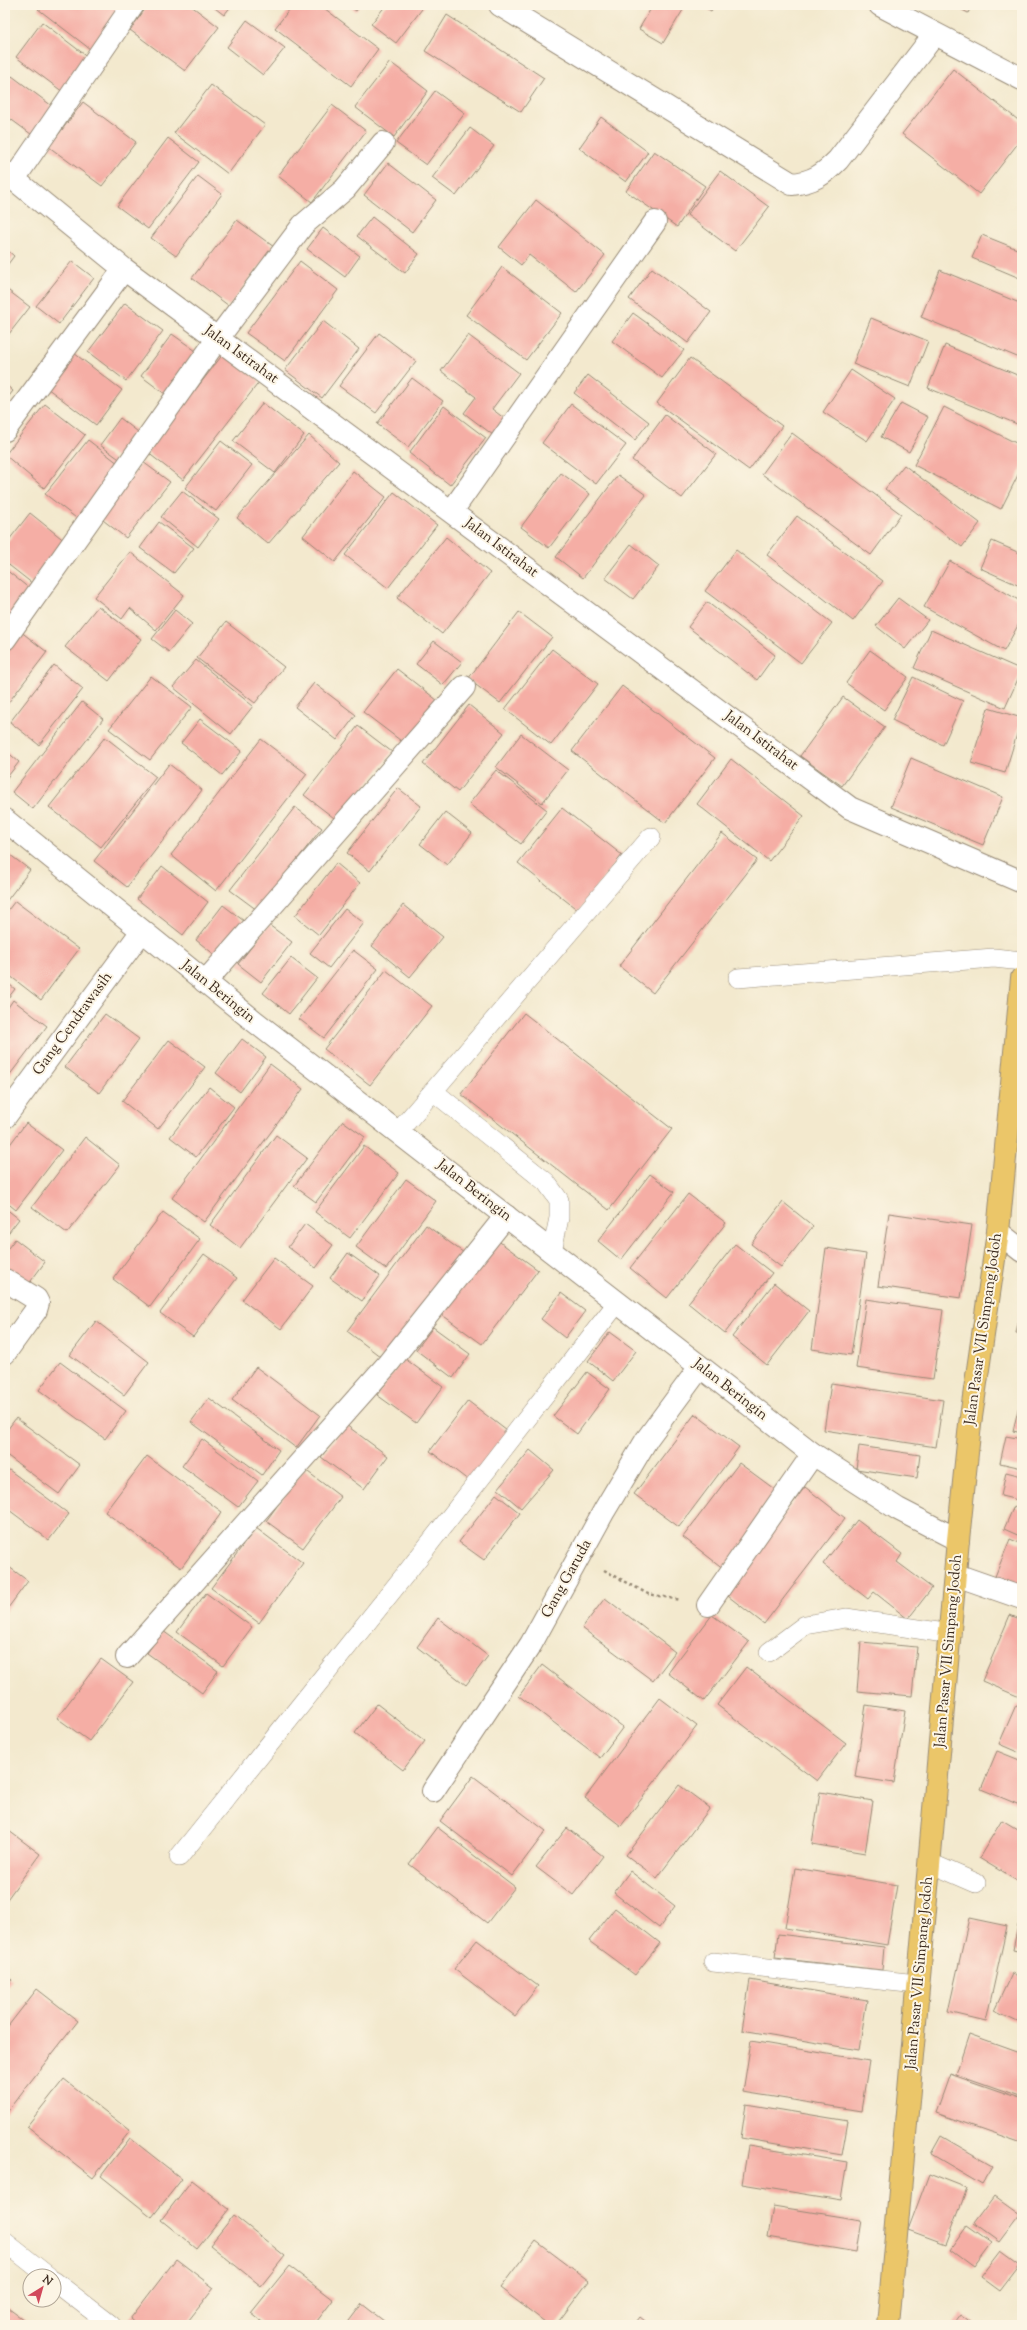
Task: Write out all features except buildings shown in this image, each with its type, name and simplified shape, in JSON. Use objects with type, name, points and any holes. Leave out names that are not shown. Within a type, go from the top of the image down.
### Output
[{"type":"main road","name":"Jalan Pasar VII Simpang Jodoh","points":[[888,2325],[904,2158],[917,1984],[930,1863],[958,1540],[970,1424],[998,1232],[1022,978]]},
{"type":"street","points":[[10,176],[133,5]]},
{"type":"street","points":[[500,5],[792,184],[807,182],[822,175],[838,160],[934,35]]},
{"type":"street","points":[[880,5],[899,10],[934,35],[1022,79]]},
{"type":"street","points":[[5,639],[218,338],[303,225],[345,189],[383,143]]},
{"type":"street","name":"Jalan Istirahat","points":[[10,176],[124,268],[850,808],[1022,882]]},
{"type":"street","points":[[452,511],[655,222]]},
{"type":"street","points":[[5,430],[124,268]]},
{"type":"street","points":[[205,982],[464,687]]},
{"type":"street","name":"Jalan Beringin","points":[[6,822],[205,982],[813,1454],[898,1509],[958,1540]]},
{"type":"street","name":"Gang Cendrawasih","points":[[5,1117],[142,931]]},
{"type":"street","points":[[128,1657],[386,1365],[506,1216]]},
{"type":"street","points":[[998,1232],[1022,1251]]},
{"type":"street","points":[[5,1280],[36,1299],[38,1303],[36,1310],[5,1353]]},
{"type":"street","name":"Gang Garuda","points":[[433,1792],[531,1644],[647,1439],[700,1366]]},
{"type":"street","points":[[708,1605],[813,1454]]},
{"type":"street","points":[[956,1574],[1022,1598]]},
{"type":"lane","points":[[398,1132],[651,837]]},
{"type":"lane","points":[[738,978],[994,958],[1022,961]]},
{"type":"lane","points":[[433,1091],[546,1182],[559,1200],[559,1218],[552,1251]]},
{"type":"lane","points":[[179,1857],[413,1565],[618,1302]]},
{"type":"lane","points":[[769,1652],[805,1624],[846,1618],[951,1634]]},
{"type":"lane","points":[[930,1863],[976,1883]]},
{"type":"lane","points":[[713,1962],[917,1984]]},
{"type":"lane","points":[[5,2242],[38,2268]]},
{"type":"lane","points":[[62,2287],[111,2325]]},
{"type":"path","points":[[580,1556],[648,1594],[708,1605]]}]
